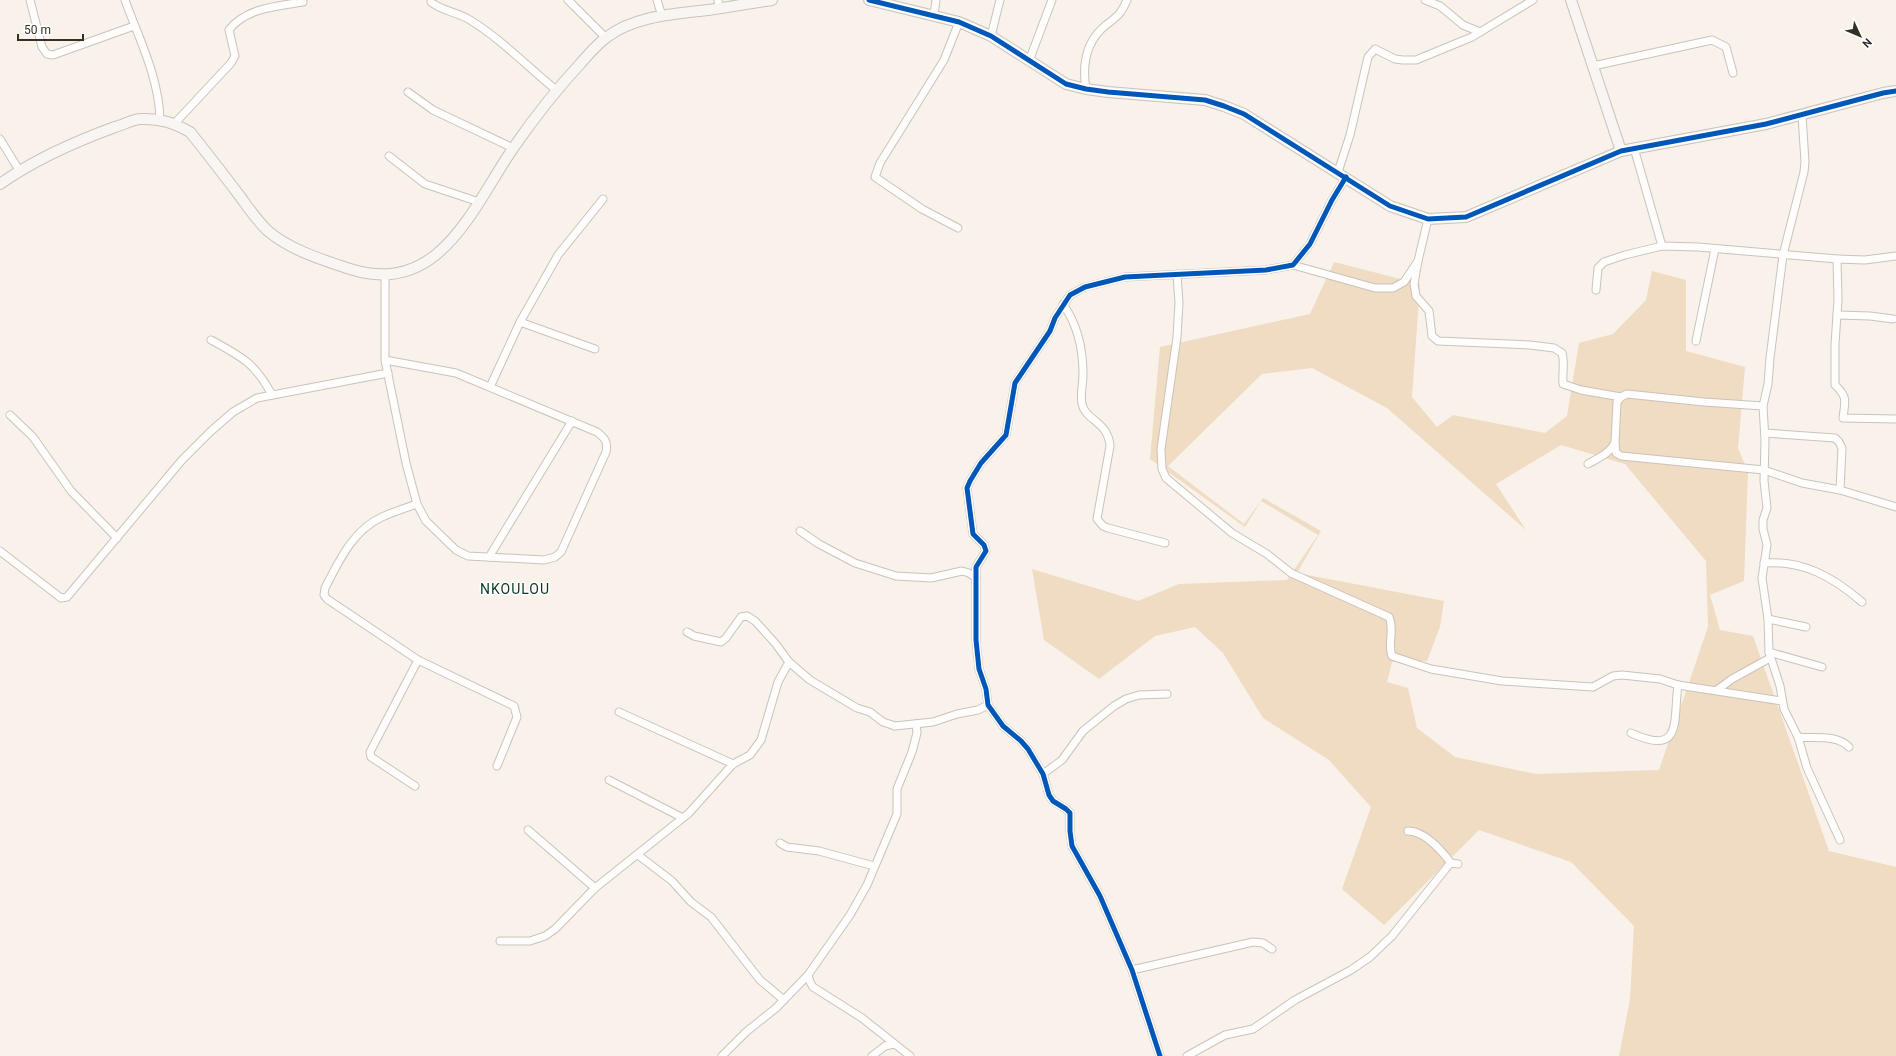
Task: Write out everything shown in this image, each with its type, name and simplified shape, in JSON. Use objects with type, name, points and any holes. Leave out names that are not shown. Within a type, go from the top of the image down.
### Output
[{"type":"street","points":[[30,0],[42,47],[47,54],[54,55],[134,26]]},
{"type":"street","points":[[125,0],[154,77],[159,99],[160,120]]},
{"type":"street","points":[[431,0],[438,7],[468,19],[491,35],[556,90]]},
{"type":"street","points":[[568,0],[606,38]]},
{"type":"street","points":[[656,0],[662,16]]},
{"type":"street","points":[[0,184],[19,170],[79,140],[139,119],[160,120],[175,123],[190,132],[257,219],[279,238],[307,253],[342,267],[360,272],[384,275],[403,273],[419,267],[435,256],[464,225],[513,148],[556,90],[606,38],[625,26],[662,16],[718,4],[772,0]]},
{"type":"street","points":[[869,0],[959,22],[991,36],[1066,84],[1086,89],[1205,100],[1224,106],[1244,114],[1390,206],[1428,219],[1466,217],[1620,151],[1759,125],[1896,91]]},
{"type":"street","points":[[934,15],[936,0]]},
{"type":"street","points":[[991,36],[1000,0]]},
{"type":"street","points":[[1030,61],[1052,0]]},
{"type":"street","points":[[1086,89],[1083,72],[1084,59],[1095,36],[1106,25],[1115,20],[1127,0]]},
{"type":"street","points":[[1426,0],[1440,6],[1463,25],[1480,32]]},
{"type":"street","points":[[1293,265],[1310,244],[1332,200],[1342,175],[1368,57],[1372,51],[1375,49],[1395,59],[1416,60],[1456,45],[1533,0]]},
{"type":"street","points":[[1572,0],[1620,151]]},
{"type":"street","points":[[175,123],[231,63],[235,56],[229,30],[235,22],[264,9],[303,2]]},
{"type":"street","points":[[958,228],[922,209],[875,177],[880,163],[944,60],[959,22]]},
{"type":"street","points":[[1593,66],[1712,40],[1726,47],[1733,73]]},
{"type":"street","points":[[408,92],[433,110],[513,148]]},
{"type":"street","points":[[1802,114],[1805,162],[1804,172],[1794,217],[1783,254],[1768,384],[1763,406],[1765,433],[1764,470],[1767,508],[1763,520],[1763,528],[1767,545],[1762,578],[1768,619],[1769,655],[1780,686],[1782,701],[1798,737],[1807,768],[1840,840]]},
{"type":"street","points":[[0,139],[19,170]]},
{"type":"street","points":[[1634,148],[1662,246]]},
{"type":"street","points":[[388,156],[425,184],[479,202]]},
{"type":"street","points":[[490,387],[520,322],[558,255],[604,199]]},
{"type":"street","points":[[1428,219],[1414,284],[1416,296],[1429,311],[1432,336],[1438,341],[1530,344],[1554,348],[1562,353],[1564,360],[1562,374],[1563,384],[1581,390],[1621,397]]},
{"type":"street","points":[[1596,290],[1598,268],[1604,262],[1645,249],[1662,246],[1837,259],[1865,260],[1896,256]]},
{"type":"street","points":[[1696,341],[1715,249]]},
{"type":"street","points":[[1837,259],[1835,385],[1842,391],[1845,398],[1843,418],[1896,419]]},
{"type":"street","points":[[1160,1056],[1132,970],[1100,896],[1072,846],[1070,813],[1053,801],[1049,795],[1043,774],[1025,745],[1003,726],[988,705],[986,689],[979,669],[976,652],[976,567],[986,551],[984,545],[973,534],[968,510],[967,488],[981,463],[1006,435],[1015,383],[1050,331],[1070,295],[1077,290],[1113,279],[1177,274],[1266,270],[1293,265],[1374,288],[1393,288],[1404,282],[1418,261]]},
{"type":"street","points":[[1177,274],[1179,293],[1178,325],[1161,449],[1162,469],[1166,478],[1232,533],[1266,554],[1291,574],[1389,617],[1392,623],[1390,649],[1392,656],[1431,669],[1502,681],[1593,687],[1613,676],[1622,675],[1660,679],[1678,685],[1782,701]]},
{"type":"street","points":[[384,275],[385,360],[406,463],[417,504],[426,521],[456,550],[468,556],[544,560],[555,557],[561,552],[606,452],[608,444],[604,438],[597,432],[572,421],[456,373],[385,360]]},
{"type":"street","points":[[1064,304],[1074,321],[1080,347],[1083,365],[1082,406],[1086,412],[1106,431],[1110,439],[1097,519],[1103,526],[1108,528],[1165,542]]},
{"type":"street","points":[[1837,315],[1870,316],[1893,319]]},
{"type":"street","points":[[520,322],[594,348]]},
{"type":"street","points":[[211,340],[239,355],[255,368],[272,395]]},
{"type":"street","points":[[0,550],[61,598],[67,597],[182,460],[233,412],[257,398],[388,373]]},
{"type":"street","points":[[1763,406],[1704,402],[1627,394],[1621,397],[1617,402],[1616,407],[1616,452],[1621,456],[1764,470],[1802,483],[1840,490],[1896,508]]},
{"type":"street","points":[[10,415],[33,437],[71,491],[117,538]]},
{"type":"street","points":[[488,557],[572,421]]},
{"type":"street","points":[[1765,433],[1835,438],[1842,448],[1840,490]]},
{"type":"street","points":[[1588,464],[1608,453],[1615,443]]},
{"type":"street","points":[[417,504],[381,517],[366,527],[347,547],[325,588],[324,595],[328,600],[418,660],[514,706],[517,717],[497,766]]},
{"type":"street","points":[[800,531],[818,544],[855,563],[896,576],[931,578],[962,571],[969,573],[976,578]]},
{"type":"street","points":[[1764,563],[1788,564],[1809,568],[1837,582],[1862,602]]},
{"type":"street","points":[[687,632],[694,636],[721,642],[726,638],[741,617],[747,616],[755,621],[776,643],[789,662],[822,687],[857,708],[870,712],[883,722],[895,726],[933,722],[957,714],[978,710],[988,705]]},
{"type":"street","points":[[1768,619],[1806,627]]},
{"type":"street","points":[[1717,690],[1769,655],[1822,667]]},
{"type":"street","points":[[415,786],[371,757],[370,752],[418,660]]},
{"type":"street","points":[[500,941],[530,941],[545,936],[555,929],[595,888],[683,818],[733,764],[750,755],[760,743],[772,708],[778,682],[789,662]]},
{"type":"street","points":[[1631,733],[1642,738],[1656,740],[1667,739],[1671,736],[1676,717],[1678,685]]},
{"type":"street","points":[[1043,774],[1062,760],[1083,731],[1114,706],[1126,699],[1139,695],[1167,694]]},
{"type":"street","points":[[619,712],[733,764]]},
{"type":"street","points":[[722,1056],[746,1032],[784,1000],[808,975],[850,915],[867,886],[874,866],[897,814],[897,789],[910,757],[916,733],[916,724]]},
{"type":"street","points":[[1798,737],[1828,738],[1843,741],[1849,747]]},
{"type":"street","points":[[609,780],[683,818]]},
{"type":"street","points":[[528,830],[595,888]]},
{"type":"street","points":[[1187,1056],[1225,1035],[1253,1029],[1295,1000],[1351,970],[1370,957],[1392,936],[1455,864],[1423,836],[1415,831],[1408,831]]},
{"type":"street","points":[[780,843],[787,846],[819,851],[874,866]]},
{"type":"street","points":[[638,854],[672,881],[692,902],[711,917],[760,980],[784,1000]]},
{"type":"street","points":[[1132,970],[1253,942],[1263,943],[1272,949]]},
{"type":"street","points":[[808,975],[810,982],[814,987],[862,1018],[910,1056]]},
{"type":"street","points":[[872,1056],[885,1046],[894,1044]]},
{"type":"shaded area","points":[[1334,262],[1420,284],[1412,397],[1437,427],[1453,415],[1545,433],[1567,416],[1579,343],[1613,334],[1646,300],[1652,271],[1686,280],[1686,351],[1745,367],[1738,448],[1748,472],[1744,581],[1710,595],[1720,630],[1753,636],[1829,851],[1896,867],[1896,1056],[1619,1056],[1630,999],[1634,926],[1571,862],[1479,830],[1384,925],[1342,889],[1371,807],[1329,760],[1263,718],[1223,653],[1195,627],[1155,636],[1099,679],[1044,640],[1032,569],[1138,601],[1179,584],[1287,580],[1318,535],[1261,501],[1245,527],[1150,459],[1160,347],[1310,314]],"holes":[[[1312,368],[1387,408],[1526,530],[1496,484],[1561,445],[1625,464],[1706,561],[1708,627],[1659,770],[1536,774],[1455,757],[1417,728],[1408,688],[1387,682],[1392,662],[1427,661],[1440,627],[1444,601],[1297,573],[1321,531],[1263,498],[1244,524],[1168,466],[1262,374]]]},
{"type":"cycle path","points":[[869,0],[959,22],[991,36],[1066,84],[1108,92],[1205,100],[1224,106],[1244,114],[1390,206],[1428,219],[1466,217],[1621,151],[1766,124],[1883,93],[1896,91]]},
{"type":"cycle path","points":[[1160,1056],[1132,970],[1100,896],[1072,846],[1070,813],[1053,801],[1049,795],[1043,774],[1028,749],[1003,726],[988,705],[986,689],[979,669],[976,640],[976,567],[986,551],[984,545],[973,534],[967,488],[981,463],[1006,435],[1015,383],[1050,331],[1055,318],[1070,295],[1085,287],[1125,277],[1266,270],[1293,265],[1310,244],[1332,200],[1346,177]]},
{"type":"district","name":"NKOULOU","points":[[515,589]]}]
